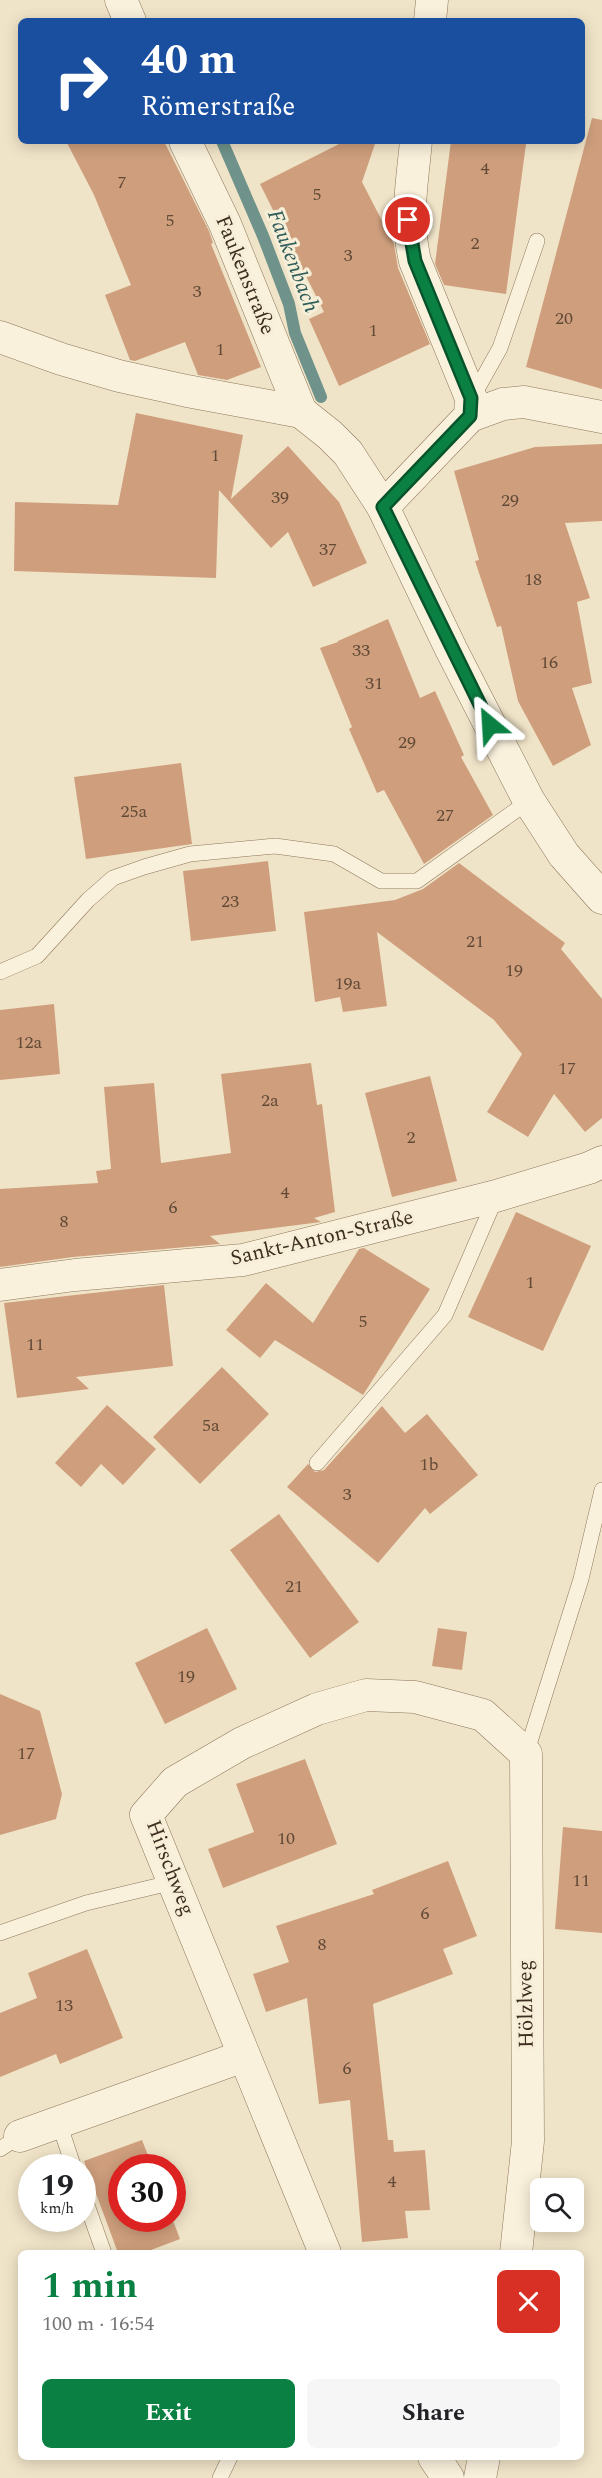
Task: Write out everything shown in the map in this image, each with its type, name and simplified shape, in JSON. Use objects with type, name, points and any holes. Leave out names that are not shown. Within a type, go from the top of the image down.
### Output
[{"type":"street","points":[[120,0],[129,18]]},
{"type":"street","points":[[429,18],[432,0]]},
{"type":"street","name":"Faukenstraße","points":[[186,144],[225,224],[301,412]]},
{"type":"street","points":[[416,144],[408,220],[410,240],[415,261],[471,407]]},
{"type":"street","points":[[0,337],[119,376],[301,412],[330,435],[348,453],[383,507],[451,649],[529,801],[564,855],[602,898]]},
{"type":"street","points":[[383,507],[471,407],[525,402],[602,417]]},
{"type":"street","name":"Sankt-Anton-Straße","points":[[0,1285],[75,1275],[243,1260],[496,1196],[589,1168],[602,1161]]},
{"type":"street","name":"Hirschweg","points":[[324,2250],[146,1815],[175,1782],[242,1743],[317,1709],[366,1695],[415,1697],[483,1715],[526,1754]]},
{"type":"street","name":"Hölzlweg","points":[[516,2250],[528,2141],[526,1754]]},
{"type":"street","points":[[10,2142],[244,2056]]},
{"type":"street","points":[[436,2460],[448,2478]]},
{"type":"street","points":[[480,2478],[483,2460]]},
{"type":"lane","points":[[471,407],[500,348],[537,241]]},
{"type":"lane","points":[[0,972],[37,956],[88,900],[105,885],[113,879],[144,867],[190,854],[275,846],[334,854],[381,881],[417,881],[529,801]]},
{"type":"lane","points":[[317,1463],[445,1315],[496,1196]]},
{"type":"lane","points":[[526,1754],[581,1579],[602,1490]]},
{"type":"lane","points":[[0,1933],[86,1904],[174,1882]]},
{"type":"lane","points":[[59,2123],[69,2154]]},
{"type":"lane","points":[[96,2230],[103,2250]]},
{"type":"lane","points":[[220,2478],[229,2460]]},
{"type":"building","points":[[592,118],[602,120],[602,389],[526,367]]},
{"type":"building","points":[[68,144],[166,144],[209,231],[213,243],[211,244],[261,367],[227,380],[198,375],[185,342],[135,361],[130,360],[105,295],[131,285],[94,195]]},
{"type":"building","points":[[339,144],[375,144],[362,182],[394,244],[398,268],[430,344],[339,386],[309,319],[324,312],[260,184]]},
{"type":"building","points":[[451,144],[526,144],[506,294],[444,285],[435,264]]},
{"type":"building","points":[[136,413],[243,435],[231,499],[288,446],[339,502],[367,563],[313,587],[288,532],[271,548],[219,490],[216,578],[14,571],[15,502],[118,505]]},
{"type":"building","points":[[602,444],[602,521],[565,523],[590,598],[577,602],[592,683],[572,688],[591,745],[553,766],[518,701],[501,626],[497,627],[475,561],[479,560],[454,471],[535,447]]},
{"type":"building","points":[[388,619],[420,698],[435,691],[464,755],[461,757],[493,815],[424,864],[384,790],[377,793],[349,729],[352,727],[320,648]]},
{"type":"building","points":[[181,763],[192,844],[86,859],[74,777]]},
{"type":"building","points":[[268,861],[276,931],[191,941],[183,871]]},
{"type":"building","points":[[459,863],[565,943],[561,949],[602,999],[602,1118],[585,1132],[554,1094],[528,1137],[487,1112],[522,1054],[494,1020],[377,932],[387,1006],[343,1012],[340,997],[315,1002],[304,912],[395,900],[423,889]]},
{"type":"building","points":[[54,1004],[60,1074],[0,1080],[0,1010]]},
{"type":"building","points":[[311,1063],[317,1105],[322,1104],[335,1212],[314,1218],[321,1222],[210,1236],[220,1244],[73,1257],[0,1267],[0,1189],[98,1183],[96,1171],[111,1169],[104,1087],[154,1083],[161,1163],[231,1153],[221,1074]]},
{"type":"building","points":[[430,1076],[457,1181],[392,1197],[365,1093]]},
{"type":"building","points":[[516,1212],[591,1246],[543,1351],[468,1317]]},
{"type":"building","points":[[364,1248],[430,1289],[363,1395],[275,1340],[260,1358],[226,1330],[266,1283],[313,1323],[359,1249]]},
{"type":"building","points":[[164,1285],[173,1366],[76,1377],[89,1389],[17,1398],[4,1303]]},
{"type":"building","points":[[222,1367],[269,1414],[200,1484],[153,1437]]},
{"type":"building","points":[[107,1405],[156,1449],[123,1485],[101,1464],[81,1487],[55,1463]]},
{"type":"building","points":[[382,1406],[405,1433],[427,1414],[478,1475],[430,1514],[425,1508],[378,1563],[287,1487],[308,1464],[315,1472],[324,1470]]},
{"type":"building","points":[[279,1514],[359,1622],[310,1658],[230,1550]]},
{"type":"building","points":[[207,1628],[237,1689],[165,1724],[135,1663]]},
{"type":"building","points":[[438,1628],[467,1632],[462,1670],[432,1666]]},
{"type":"building","points":[[0,1694],[40,1711],[62,1794],[56,1819],[0,1835]]},
{"type":"building","points":[[305,1759],[337,1844],[223,1888],[208,1849],[254,1832],[236,1784]]},
{"type":"building","points":[[563,1827],[602,1831],[602,1933],[555,1929]]},
{"type":"building","points":[[448,1861],[477,1936],[443,1949],[453,1974],[373,2004],[388,2140],[393,2140],[394,2152],[425,2150],[430,2210],[405,2211],[408,2238],[362,2242],[350,2100],[319,2104],[307,1998],[266,2012],[253,1974],[289,1962],[276,1926],[374,1894],[372,1890]]},
{"type":"building","points":[[87,1949],[123,2038],[60,2064],[56,2054],[0,2077],[0,2013],[37,1998],[28,1973]]},
{"type":"building","points":[[142,2140],[148,2154],[108,2154],[108,2226],[96,2193],[96,2157]]},
{"type":"building","points":[[110,2232],[177,2232],[180,2239],[151,2250],[117,2250]]},
{"type":"waterway","name":"Faukenbach","points":[[223,144],[263,236],[289,304],[295,333],[321,397]]},
{"type":"route","points":[[408,220],[415,261],[471,398],[470,416],[383,507],[490,725]]}]
